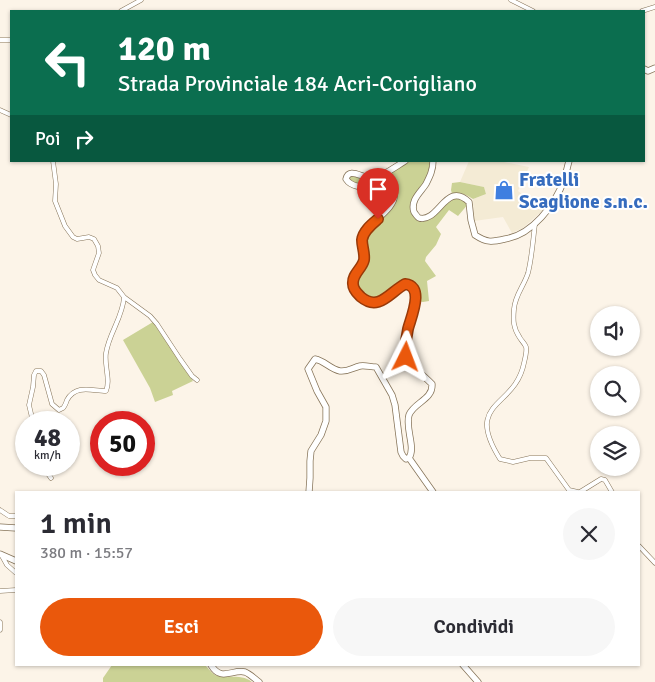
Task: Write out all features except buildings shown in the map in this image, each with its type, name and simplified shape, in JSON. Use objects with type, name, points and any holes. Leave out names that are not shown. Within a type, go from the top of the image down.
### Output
[{"type":"main road","points":[[403,162],[374,178],[367,178],[352,173],[346,176],[346,179],[348,182],[359,187],[389,188],[393,191],[394,195],[394,199],[387,210],[364,233],[362,239],[364,261],[353,284],[354,290],[359,295],[375,303],[381,302],[405,284],[410,284],[416,293],[405,346],[406,357],[432,384],[432,390],[410,412],[408,428],[412,451],[409,458]]},
{"type":"main road","points":[[433,162],[433,168],[425,186],[417,195],[414,212],[419,218],[424,220],[429,218],[449,198],[464,196],[469,202],[475,235],[484,241],[492,242],[509,239],[535,224],[548,209],[564,181],[568,162]]},
{"type":"main road","points":[[308,491],[311,451],[321,435],[326,421],[326,407],[308,369],[315,359],[321,360],[329,367],[338,371],[347,372],[360,366],[376,367],[392,395],[395,405],[401,452],[406,459],[409,458],[432,491]]},
{"type":"main road","points":[[0,527],[15,528]]},
{"type":"main road","points":[[0,554],[15,561]]},
{"type":"main road","points":[[212,666],[221,674],[244,672],[258,682]]},
{"type":"main road","points":[[464,666],[478,682]]},
{"type":"street","points":[[123,10],[141,0]]},
{"type":"street","points":[[510,0],[531,10]]},
{"type":"street","points":[[53,162],[56,200],[68,233],[77,239],[89,237],[94,239],[98,246],[99,253],[93,270],[95,275],[99,280],[117,288],[124,297],[150,316],[184,365],[197,380]]},
{"type":"street","points":[[535,224],[527,275],[517,294],[514,307],[513,326],[526,348],[521,375],[512,388],[490,410],[487,419],[487,430],[492,446],[500,458],[513,462],[530,458],[546,458],[569,490],[574,491]]},
{"type":"street","points":[[30,411],[29,405],[36,371],[41,371],[44,375],[52,404],[59,410],[63,408],[68,399],[80,390],[106,391],[108,382],[105,362],[106,351],[124,297]]},
{"type":"street","points":[[581,491],[601,479],[605,480],[611,491]]},
{"type":"street","points":[[0,510],[9,516],[15,516]]},
{"type":"street","points":[[640,547],[655,563]]},
{"type":"street","points":[[0,554],[7,565],[15,572]]},
{"type":"street","points":[[0,591],[15,590]]},
{"type":"street","points":[[0,622],[0,630]]},
{"type":"shaded area","points":[[469,162],[504,162],[529,167],[518,191],[543,210],[523,228],[512,233],[503,217],[474,221],[473,199],[486,194],[484,187],[460,182]]},
{"type":"green space","points":[[403,162],[433,162],[433,169],[417,195],[414,212],[423,220],[453,196],[469,203],[458,216],[449,210],[436,227],[441,234],[425,261],[436,276],[427,281],[429,301],[415,301],[416,293],[405,284],[381,301],[364,300],[353,285],[361,266],[362,239],[391,205],[393,191],[359,187],[346,176],[348,174],[374,178]]},
{"type":"green space","points":[[460,182],[484,187],[486,194],[473,199],[463,194],[452,194],[452,183]]},
{"type":"green space","points":[[153,322],[193,381],[172,391],[173,395],[155,402],[150,388],[123,340]]},
{"type":"green space","points":[[111,666],[206,666],[216,675],[240,677],[252,682],[103,682],[103,678]]},
{"type":"place","name":"Fratelli Scaglione s.n.c.","points":[[504,190]]},
{"type":"route","points":[[378,219],[364,233],[362,239],[364,261],[354,279],[354,290],[364,300],[375,303],[381,302],[405,284],[410,284],[414,288],[416,293],[405,346],[406,357]]}]
